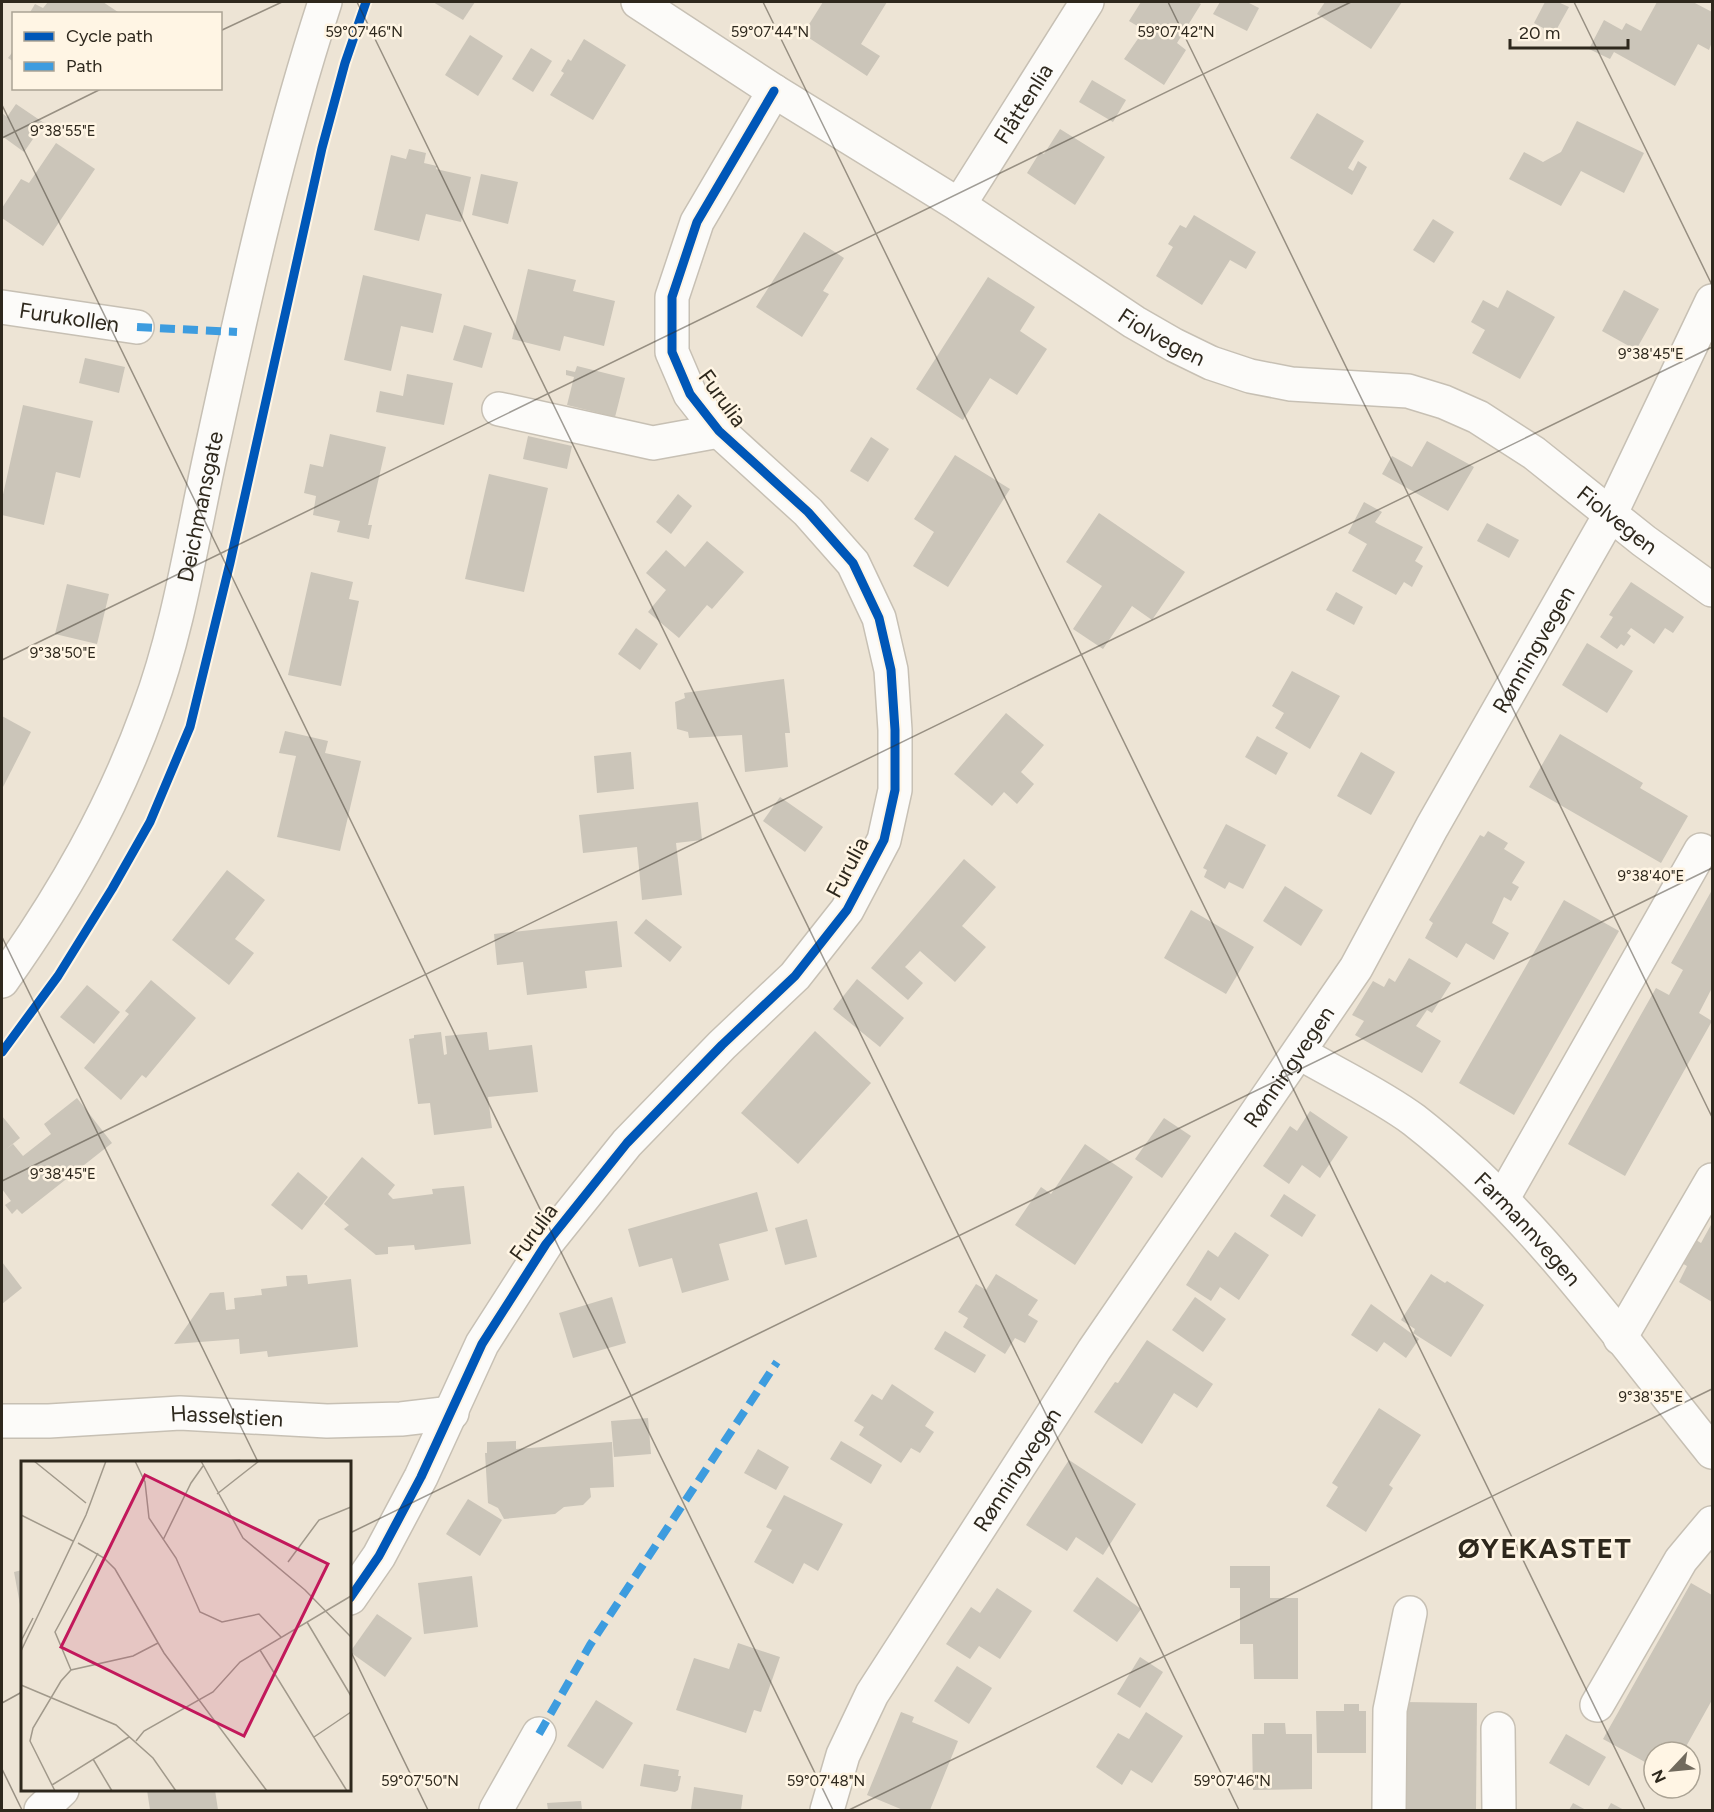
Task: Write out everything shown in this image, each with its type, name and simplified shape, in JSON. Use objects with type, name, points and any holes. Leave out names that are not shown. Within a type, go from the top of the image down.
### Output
[{"type":"street","name":"Deichmansgate","points":[[2,981],[41,926],[80,863],[121,782],[149,709],[171,636],[259,234],[299,81],[325,2]]},
{"type":"street","name":"Fiolvegen","points":[[638,2],[774,91],[959,206],[1134,322],[1211,363],[1250,376],[1291,384],[1408,391],[1444,402],[1478,417],[1558,471],[1610,515],[1709,580]]},
{"type":"street","name":"Flåttenlia","points":[[959,206],[1086,2]]},
{"type":"street","name":"Furulia","points":[[351,1597],[379,1556],[452,1413],[482,1344],[546,1244],[627,1143],[722,1045],[795,976],[847,910],[884,840],[895,790],[895,730],[891,670],[879,618],[853,563],[808,512],[718,431],[690,394],[672,352],[672,297],[697,222],[774,91]]},
{"type":"street","name":"Rønningvegen","points":[[827,1810],[843,1755],[872,1694],[1094,1350],[1271,1090],[1300,1053],[1356,968],[1432,827],[1610,515],[1713,301]]},
{"type":"street","name":"Furukollen","points":[[2,307],[137,327]]},
{"type":"street","name":"Furulia","points":[[499,409],[653,443],[718,431]]},
{"type":"street","points":[[1503,1198],[1701,850]]},
{"type":"street","name":"Farmannvegen","points":[[1300,1053],[1413,1119],[1503,1198],[1713,1452]]},
{"type":"street","points":[[1620,1338],[1713,1180]]},
{"type":"street","name":"Hasselstien","points":[[2,1420],[49,1421],[180,1413],[327,1421],[401,1419],[452,1413]]},
{"type":"street","points":[[1597,1705],[1681,1560],[1713,1523]]},
{"type":"street","points":[[1389,1810],[1387,1753],[1390,1710],[1410,1613]]},
{"type":"street","points":[[1498,1729],[1499,1810]]},
{"type":"street","points":[[496,1810],[539,1734]]},
{"type":"street","points":[[41,1810],[61,1791]]},
{"type":"building","points":[[48,2],[103,2],[118,12],[30,12],[35,4],[43,8]]},
{"type":"building","points":[[433,2],[475,2],[463,20]]},
{"type":"building","points":[[823,2],[887,2],[861,44],[880,56],[867,76],[803,34]]},
{"type":"building","points":[[1141,2],[1197,2],[1201,4],[1177,43],[1186,50],[1164,85],[1124,59],[1144,30],[1129,21]]},
{"type":"building","points":[[1220,2],[1247,2],[1259,8],[1247,31],[1213,14]]},
{"type":"building","points":[[1325,2],[1402,2],[1371,49],[1317,14]]},
{"type":"building","points":[[1545,2],[1558,2],[1569,7],[1554,34],[1534,23]]},
{"type":"building","points":[[1657,2],[1693,2],[1712,12],[1712,42],[1709,50],[1698,44],[1675,86],[1614,52],[1610,59],[1589,49],[1604,20],[1622,30],[1626,23],[1641,31]]},
{"type":"building","points":[[470,35],[503,56],[478,96],[445,75]]},
{"type":"building","points":[[584,39],[626,65],[593,120],[550,95],[564,73],[561,71],[568,59],[571,61]]},
{"type":"building","points":[[531,48],[552,61],[533,92],[512,79]]},
{"type":"building","points":[[1092,80],[1126,100],[1113,122],[1079,102]]},
{"type":"building","points":[[16,104],[44,123],[24,152],[2,136],[2,113],[7,117]]},
{"type":"building","points":[[1317,113],[1364,141],[1348,168],[1353,171],[1358,161],[1367,167],[1352,195],[1290,158]]},
{"type":"building","points":[[1577,121],[1644,153],[1624,193],[1581,171],[1561,206],[1509,179],[1524,152],[1543,162],[1561,152]]},
{"type":"building","points":[[1060,129],[1105,157],[1075,205],[1027,173],[1040,152],[1044,154]]},
{"type":"building","points":[[56,143],[95,169],[43,246],[2,218],[2,208],[21,179],[29,183]]},
{"type":"building","points":[[409,149],[426,153],[424,163],[437,166],[436,169],[471,177],[461,222],[426,214],[419,241],[374,230],[391,155],[406,159]]},
{"type":"building","points":[[481,174],[518,182],[508,224],[472,215]]},
{"type":"building","points":[[1194,215],[1256,252],[1246,269],[1230,260],[1202,305],[1156,276],[1173,247],[1168,244],[1180,225],[1186,228]]},
{"type":"building","points":[[1433,219],[1454,232],[1434,263],[1413,250]]},
{"type":"building","points":[[804,232],[844,258],[823,291],[829,294],[802,337],[756,307]]},
{"type":"building","points":[[528,269],[576,280],[573,291],[615,301],[604,346],[564,336],[560,351],[512,339]]},
{"type":"building","points":[[363,275],[442,294],[433,333],[401,326],[391,371],[344,360]]},
{"type":"building","points":[[988,277],[1035,307],[1020,331],[1047,349],[1017,395],[990,378],[963,420],[916,389]]},
{"type":"building","points":[[1507,290],[1555,317],[1520,379],[1472,353],[1485,330],[1471,322],[1483,300],[1498,308]]},
{"type":"building","points":[[1624,290],[1659,309],[1636,350],[1602,331]]},
{"type":"building","points":[[464,325],[492,333],[482,368],[453,360]]},
{"type":"building","points":[[85,358],[125,367],[119,393],[79,383]]},
{"type":"building","points":[[577,366],[625,378],[615,417],[567,405],[574,377],[566,375],[566,370],[575,372]]},
{"type":"building","points":[[407,374],[453,383],[444,425],[376,412],[380,391],[403,396]]},
{"type":"building","points":[[23,405],[93,421],[80,478],[56,472],[44,525],[2,515],[2,499]]},
{"type":"building","points":[[330,434],[386,447],[368,525],[372,525],[369,539],[337,532],[340,521],[313,515],[316,496],[304,493],[310,464],[323,467]]},
{"type":"building","points":[[528,436],[572,446],[567,469],[523,459]]},
{"type":"building","points":[[871,437],[889,449],[868,482],[850,471]]},
{"type":"building","points":[[1427,441],[1474,467],[1448,511],[1382,474],[1392,456],[1412,467]]},
{"type":"building","points":[[955,455],[1010,489],[948,587],[913,566],[934,532],[914,519]]},
{"type":"building","points":[[489,474],[548,488],[524,592],[465,579]]},
{"type":"building","points":[[678,494],[692,506],[671,534],[656,522]]},
{"type":"building","points":[[1364,502],[1382,512],[1375,522],[1423,547],[1415,561],[1423,566],[1412,587],[1404,582],[1396,595],[1352,571],[1367,544],[1348,533]]},
{"type":"building","points":[[1099,513],[1185,572],[1152,620],[1132,606],[1103,649],[1073,629],[1102,586],[1066,562]]},
{"type":"building","points":[[1487,523],[1519,540],[1509,558],[1477,541]]},
{"type":"building","points":[[707,541],[744,572],[712,609],[707,605],[679,638],[648,612],[666,590],[646,573],[666,550],[685,567]]},
{"type":"building","points":[[311,572],[353,582],[349,599],[359,601],[341,686],[288,675]]},
{"type":"building","points":[[1631,582],[1684,617],[1673,633],[1665,628],[1654,644],[1631,628],[1627,633],[1631,636],[1624,646],[1621,644],[1617,649],[1600,637],[1613,617],[1609,615]]},
{"type":"building","points":[[67,584],[109,594],[97,644],[55,634]]},
{"type":"building","points":[[1336,592],[1363,607],[1354,625],[1326,610]]},
{"type":"building","points":[[636,628],[658,644],[640,670],[618,654]]},
{"type":"building","points":[[1587,643],[1633,671],[1607,713],[1562,685]]},
{"type":"building","points":[[1292,671],[1340,696],[1310,749],[1275,728],[1284,713],[1272,706]]},
{"type":"building","points":[[784,679],[790,733],[785,733],[788,767],[745,772],[742,735],[689,738],[688,732],[677,729],[675,702],[685,698],[684,693]]},
{"type":"building","points":[[1006,713],[1044,745],[1021,772],[1034,784],[1017,804],[1004,792],[992,806],[954,774]]},
{"type":"building","points":[[2,716],[31,732],[2,789]]},
{"type":"building","points":[[285,731],[328,741],[325,753],[361,761],[340,851],[277,837],[296,756],[279,753]]},
{"type":"building","points":[[1560,734],[1643,783],[1640,788],[1688,816],[1661,863],[1529,787]]},
{"type":"building","points":[[1257,736],[1288,753],[1276,775],[1245,757]]},
{"type":"building","points":[[631,752],[634,789],[597,793],[594,756]]},
{"type":"building","points":[[1361,752],[1395,772],[1371,815],[1337,796]]},
{"type":"building","points":[[780,797],[823,827],[805,852],[763,821]]},
{"type":"building","points":[[698,802],[702,840],[676,843],[682,895],[642,900],[637,847],[583,853],[579,815]]},
{"type":"building","points":[[1226,824],[1266,845],[1243,889],[1229,882],[1225,889],[1204,877],[1207,870],[1203,868]]},
{"type":"building","points":[[1488,831],[1508,843],[1504,849],[1525,862],[1512,883],[1519,887],[1511,901],[1504,897],[1492,923],[1509,933],[1494,960],[1466,943],[1457,958],[1425,938],[1433,923],[1429,920],[1480,835],[1484,837]]},
{"type":"building","points":[[964,859],[996,887],[962,926],[986,947],[955,982],[920,951],[905,967],[923,983],[908,1000],[871,968]]},
{"type":"building","points":[[227,870],[265,900],[235,939],[254,953],[229,985],[172,940]]},
{"type":"building","points":[[1285,886],[1323,910],[1301,946],[1263,921]]},
{"type":"building","points":[[1712,890],[1712,988],[1699,1013],[1712,1021],[1625,1176],[1568,1144],[1656,988],[1669,995],[1683,970],[1671,963]]},
{"type":"building","points":[[1564,900],[1619,931],[1514,1115],[1459,1083]]},
{"type":"building","points":[[1191,910],[1254,947],[1226,994],[1164,958]]},
{"type":"building","points":[[646,919],[682,947],[670,962],[634,933]]},
{"type":"building","points":[[617,921],[622,967],[585,971],[587,988],[527,995],[523,962],[497,965],[494,934]]},
{"type":"building","points":[[1409,958],[1451,983],[1432,1013],[1427,1010],[1416,1026],[1441,1041],[1422,1073],[1355,1035],[1364,1021],[1352,1015],[1373,981],[1384,987],[1389,978],[1395,982]]},
{"type":"building","points":[[857,979],[904,1018],[880,1047],[833,1009]]},
{"type":"building","points":[[151,980],[196,1018],[146,1078],[142,1075],[121,1100],[84,1068],[129,1014],[125,1011]]},
{"type":"building","points":[[87,985],[120,1012],[94,1044],[60,1017]]},
{"type":"building","points":[[815,1031],[871,1083],[798,1164],[741,1113]]},
{"type":"building","points":[[441,1032],[444,1055],[447,1054],[445,1036],[487,1032],[489,1050],[532,1045],[538,1092],[488,1097],[492,1128],[434,1135],[430,1103],[418,1104],[409,1039],[414,1038],[414,1035]]},
{"type":"building","points":[[77,1098],[112,1143],[22,1214],[17,1209],[12,1214],[5,1205],[11,1201],[2,1189],[2,1116],[20,1138],[4,1151],[13,1144],[23,1156],[51,1134],[44,1124]]},
{"type":"building","points":[[1310,1111],[1348,1137],[1320,1178],[1302,1165],[1289,1184],[1263,1166],[1290,1126],[1297,1131]]},
{"type":"building","points":[[1164,1118],[1191,1136],[1162,1178],[1135,1159]]},
{"type":"building","points":[[1085,1144],[1133,1177],[1075,1265],[1015,1225],[1041,1187],[1051,1194]]},
{"type":"building","points":[[362,1157],[395,1185],[388,1194],[393,1199],[433,1194],[432,1189],[464,1186],[471,1244],[415,1250],[414,1245],[388,1247],[388,1254],[376,1255],[344,1229],[349,1225],[324,1204]]},
{"type":"building","points":[[298,1172],[328,1197],[302,1230],[271,1205]]},
{"type":"building","points":[[757,1192],[768,1231],[719,1244],[729,1280],[682,1293],[672,1258],[639,1267],[628,1229]]},
{"type":"building","points":[[1284,1194],[1316,1215],[1302,1237],[1270,1216]]},
{"type":"building","points":[[807,1219],[817,1257],[785,1265],[775,1228]]},
{"type":"building","points":[[1712,1223],[1712,1302],[1679,1282],[1687,1266],[1678,1261],[1691,1237],[1701,1243]]},
{"type":"building","points":[[1235,1232],[1269,1255],[1239,1300],[1220,1287],[1211,1301],[1186,1285],[1208,1250],[1218,1257]]},
{"type":"building","points":[[2,1262],[22,1288],[2,1304]]},
{"type":"building","points":[[996,1274],[1038,1300],[1028,1315],[1038,1321],[1025,1343],[1015,1338],[1005,1354],[963,1327],[968,1318],[958,1312],[976,1284],[986,1290]]},
{"type":"building","points":[[1431,1274],[1445,1283],[1447,1281],[1484,1305],[1451,1357],[1413,1333],[1415,1329],[1401,1320]]},
{"type":"building","points":[[307,1275],[308,1284],[351,1279],[358,1347],[268,1357],[267,1351],[240,1354],[239,1339],[174,1344],[210,1293],[224,1292],[226,1310],[235,1309],[234,1298],[262,1295],[261,1289],[287,1286],[286,1276]]},
{"type":"building","points":[[612,1297],[626,1343],[573,1358],[559,1313]]},
{"type":"building","points":[[1195,1297],[1226,1319],[1203,1352],[1172,1330]]},
{"type":"building","points":[[1371,1304],[1419,1339],[1406,1358],[1384,1342],[1377,1352],[1351,1335]]},
{"type":"building","points":[[945,1331],[986,1355],[975,1373],[934,1349]]},
{"type":"building","points":[[1147,1340],[1213,1384],[1197,1408],[1174,1393],[1142,1444],[1094,1412],[1115,1382],[1118,1383]]},
{"type":"building","points":[[892,1384],[934,1412],[925,1426],[934,1432],[920,1453],[911,1448],[901,1463],[859,1435],[864,1427],[854,1421],[872,1394],[882,1400]]},
{"type":"building","points":[[1379,1408],[1421,1435],[1389,1485],[1393,1488],[1366,1532],[1326,1506],[1338,1487],[1332,1483]]},
{"type":"building","points":[[648,1418],[651,1454],[614,1457],[611,1421]]},
{"type":"building","points":[[516,1441],[516,1449],[612,1442],[614,1487],[590,1488],[591,1497],[583,1505],[564,1507],[555,1514],[504,1519],[498,1508],[488,1503],[485,1453],[487,1453],[487,1442]]},
{"type":"building","points":[[841,1441],[882,1465],[871,1484],[830,1459]]},
{"type":"building","points":[[758,1449],[789,1467],[776,1490],[744,1473]]},
{"type":"building","points":[[1069,1460],[1136,1504],[1103,1555],[1076,1537],[1067,1551],[1026,1525]]},
{"type":"building","points":[[784,1495],[843,1524],[818,1571],[804,1563],[793,1584],[754,1562],[772,1530],[766,1527]]},
{"type":"building","points":[[468,1499],[502,1520],[480,1556],[446,1534]]},
{"type":"building","points":[[1230,1566],[1270,1566],[1270,1598],[1298,1598],[1298,1679],[1254,1679],[1253,1644],[1240,1644],[1240,1588],[1230,1588]]},
{"type":"building","points":[[21,1570],[21,1610],[14,1572]]},
{"type":"building","points":[[472,1576],[478,1627],[424,1634],[418,1583]]},
{"type":"building","points":[[1097,1577],[1141,1609],[1117,1642],[1073,1611]]},
{"type":"building","points":[[1691,1583],[1712,1595],[1712,1700],[1690,1740],[1642,1740],[1642,1760],[1603,1739]]},
{"type":"building","points":[[997,1588],[1032,1611],[1000,1659],[979,1646],[970,1659],[946,1644],[971,1607],[980,1613]]},
{"type":"building","points":[[377,1614],[412,1638],[385,1677],[351,1651]]},
{"type":"building","points":[[738,1643],[780,1657],[761,1712],[754,1710],[746,1733],[676,1710],[694,1658],[729,1669]]},
{"type":"building","points":[[1140,1657],[1163,1672],[1140,1708],[1117,1694]]},
{"type":"building","points":[[957,1666],[992,1688],[969,1724],[934,1701]]},
{"type":"building","points":[[596,1700],[633,1723],[603,1769],[567,1746]]},
{"type":"building","points":[[1404,1702],[1477,1703],[1476,1810],[1403,1810]]},
{"type":"building","points":[[1344,1704],[1359,1704],[1359,1711],[1366,1711],[1366,1753],[1317,1753],[1316,1711],[1344,1711]]},
{"type":"building","points":[[901,1712],[914,1717],[912,1722],[958,1741],[930,1810],[903,1810],[867,1795]]},
{"type":"building","points":[[1146,1712],[1183,1736],[1152,1783],[1131,1770],[1122,1785],[1096,1767],[1118,1733],[1129,1739]]},
{"type":"building","points":[[1264,1723],[1285,1723],[1286,1734],[1312,1734],[1312,1789],[1253,1790],[1252,1734],[1264,1734]]},
{"type":"building","points":[[1566,1734],[1606,1757],[1589,1786],[1549,1763]]},
{"type":"building","points":[[644,1764],[679,1770],[678,1776],[681,1776],[678,1790],[675,1792],[640,1786]]},
{"type":"building","points":[[694,1787],[743,1795],[741,1810],[691,1810]]},
{"type":"building","points":[[147,1791],[215,1791],[218,1810],[150,1810]]},
{"type":"building","points":[[581,1801],[582,1810],[548,1810],[547,1803]]},
{"type":"building","points":[[1573,1803],[1586,1810],[1569,1810]]},
{"type":"building","points":[[1611,1803],[1624,1810],[1607,1810]]},
{"type":"marked path","points":[[137,327],[237,332]]},
{"type":"marked path","points":[[539,1734],[590,1645],[777,1362]]},
{"type":"cycle path","points":[[2,1052],[58,976],[112,889],[150,822],[190,727],[230,563],[322,148],[345,63],[366,2]]},
{"type":"cycle path","points":[[351,1597],[379,1556],[421,1477],[482,1344],[546,1244],[627,1143],[722,1045],[795,976],[847,910],[884,840],[895,790],[895,730],[891,670],[879,618],[853,563],[808,512],[719,431],[690,394],[672,352],[672,297],[697,222],[774,91]]},
{"type":"district","name":"ØYEKASTET","points":[[1545,1548]]}]
